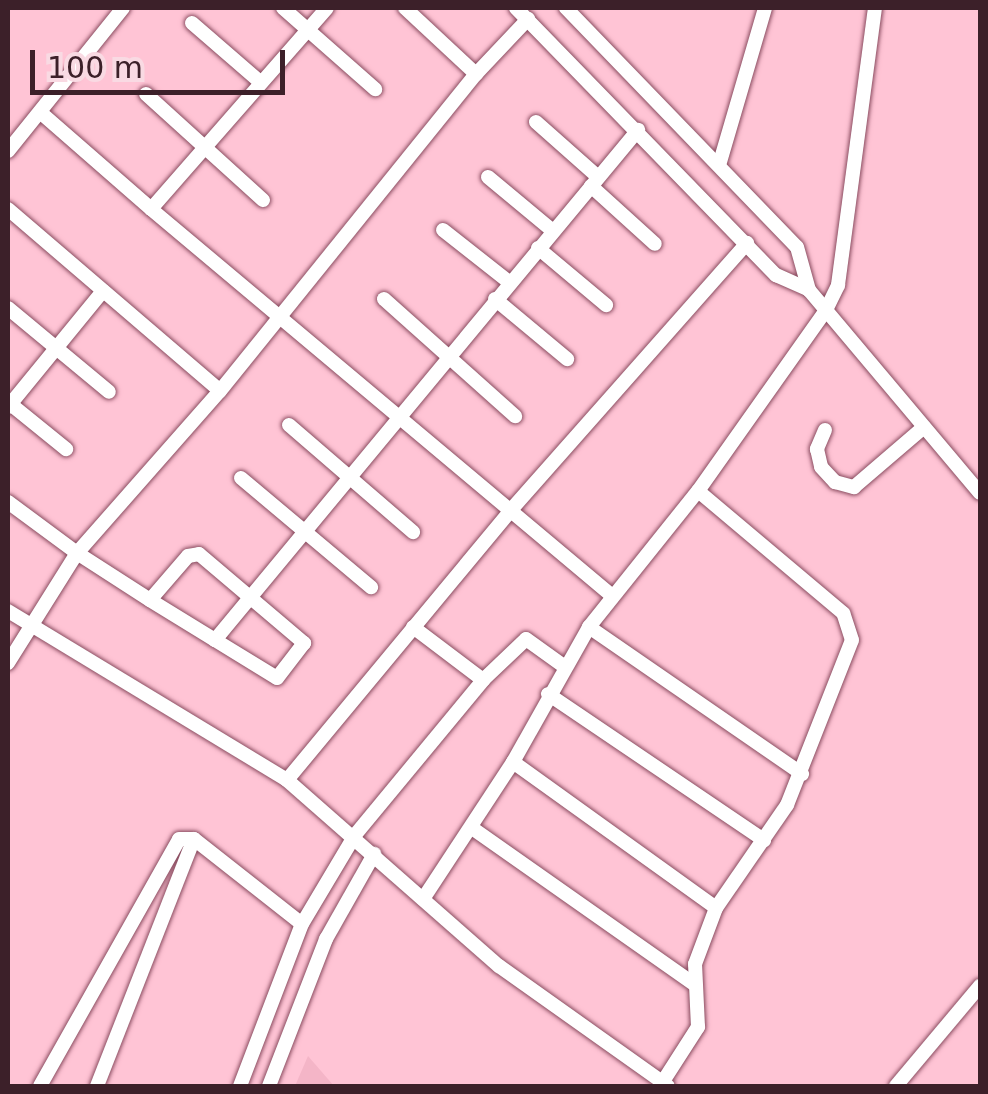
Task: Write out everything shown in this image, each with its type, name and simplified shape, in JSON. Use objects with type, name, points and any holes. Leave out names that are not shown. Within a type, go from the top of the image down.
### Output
[{"type":"street","points":[[8,151],[122,8]]},
{"type":"street","points":[[283,8],[375,89]]},
{"type":"street","points":[[152,209],[202,144],[327,8]]},
{"type":"street","points":[[405,8],[476,74]]},
{"type":"street","points":[[516,8],[776,276],[808,290],[980,493]]},
{"type":"street","points":[[566,8],[720,162],[797,247],[808,290]]},
{"type":"street","points":[[720,162],[765,8]]},
{"type":"street","points":[[423,899],[513,762],[589,627],[698,492],[826,310],[838,285],[875,8]]},
{"type":"street","points":[[8,663],[77,554],[220,391],[476,74],[528,20]]},
{"type":"street","points":[[192,23],[259,82]]},
{"type":"street","points":[[146,94],[264,200]]},
{"type":"street","points":[[40,112],[611,595]]},
{"type":"street","points":[[536,122],[654,244]]},
{"type":"street","points":[[215,640],[249,593],[638,130]]},
{"type":"street","points":[[488,178],[553,231]]},
{"type":"street","points":[[8,209],[220,391]]},
{"type":"street","points":[[443,230],[509,282]]},
{"type":"street","points":[[287,780],[510,510],[747,243]]},
{"type":"street","points":[[538,248],[606,306]]},
{"type":"street","points":[[66,449],[8,404],[104,291]]},
{"type":"street","points":[[384,299],[515,416]]},
{"type":"street","points":[[495,300],[567,359]]},
{"type":"street","points":[[8,308],[109,392]]},
{"type":"street","points":[[289,425],[413,532]]},
{"type":"street","points":[[825,430],[817,449],[821,467],[835,482],[854,487],[924,428]]},
{"type":"street","points":[[241,478],[371,587]]},
{"type":"street","points":[[8,610],[287,780],[355,835],[499,966],[665,1084],[698,1027],[695,964],[716,908],[764,840],[802,774],[848,653],[850,628],[843,613],[698,492]]},
{"type":"street","points":[[8,502],[77,554],[150,600],[277,678],[283,676],[303,638],[194,554],[150,600]]},
{"type":"street","points":[[413,627],[483,680]]},
{"type":"street","points":[[589,627],[802,774]]},
{"type":"street","points":[[240,1086],[302,924],[355,835],[483,680],[526,639],[565,666]]},
{"type":"street","points":[[548,694],[764,840]]},
{"type":"street","points":[[513,762],[716,908]]},
{"type":"street","points":[[472,828],[695,985]]},
{"type":"street","points":[[40,1086],[174,843],[194,839],[302,924]]},
{"type":"street","points":[[97,1086],[194,839]]},
{"type":"street","points":[[269,1086],[326,939],[374,854]]},
{"type":"street","points":[[896,1086],[980,986]]},
{"type":"shaded area","points":[[308,1056],[334,1086],[295,1086]]}]
